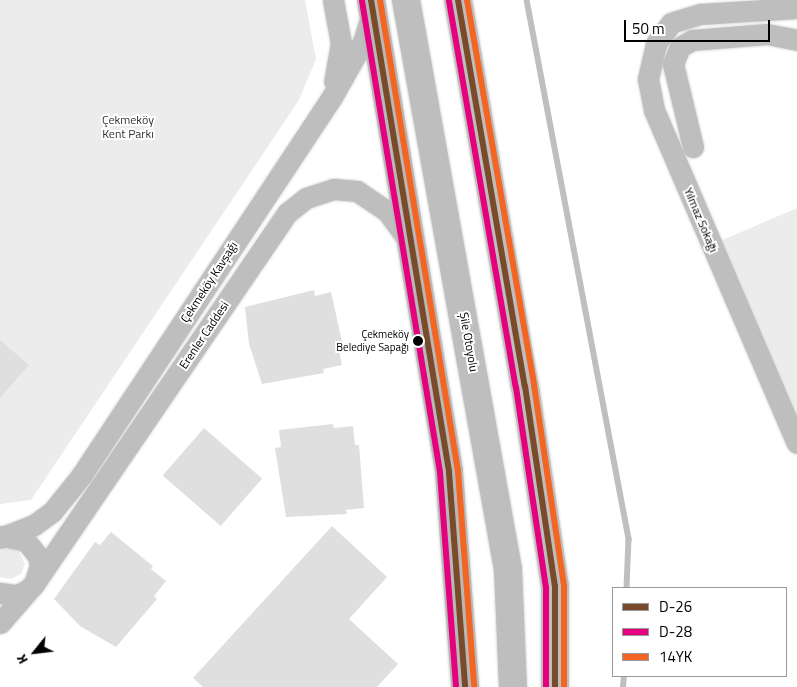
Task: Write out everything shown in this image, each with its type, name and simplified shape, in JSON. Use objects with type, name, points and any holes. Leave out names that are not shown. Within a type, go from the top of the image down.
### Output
[{"type":"highway","name":"Şile Otoyolu","points":[[406,0],[508,569],[512,687]]},
{"type":"highway","points":[[458,0],[525,386],[555,587],[555,687]]},
{"type":"main road","points":[[372,5],[449,472],[465,687]]},
{"type":"street","points":[[332,97],[341,43],[333,0]]},
{"type":"street","name":"Çekmeköy Kavşağı","points":[[3,537],[34,526],[52,512],[81,476],[332,97],[363,42],[372,5]]},
{"type":"street","name":"Yılmaz Sokağı","points":[[797,8],[700,14],[672,23],[656,44],[648,79],[654,110],[797,443]]},
{"type":"street","points":[[692,147],[673,64],[680,47],[692,40],[767,34],[797,40]]},
{"type":"street","name":"Erenler Caddesi","points":[[0,623],[34,584],[287,213],[306,198],[334,189],[357,191],[387,211],[412,245]]},
{"type":"street","points":[[0,593],[17,595],[34,584],[40,566],[36,552],[26,541],[3,537]]},
{"type":"green space","name":"Çekmeköy Kent Parkı","points":[[0,0],[305,0],[316,59],[299,100],[31,500],[0,504]]},
{"type":"green space","points":[[797,208],[797,417],[720,241]]},
{"type":"green space","points":[[8,547],[18,550],[25,564],[21,574],[11,579],[0,577],[0,550]]},
{"type":"building","points":[[314,290],[315,296],[331,292],[343,346],[338,347],[342,365],[323,369],[324,373],[262,384],[249,344],[245,307]]},
{"type":"building","points":[[0,340],[29,365],[0,398]]},
{"type":"building","points":[[333,424],[334,428],[353,426],[355,445],[359,445],[364,508],[346,510],[347,514],[286,517],[275,448],[281,447],[279,430]]},
{"type":"building","points":[[204,428],[262,479],[221,526],[163,476]]},
{"type":"building","points":[[332,526],[387,577],[349,619],[398,664],[377,687],[203,687],[193,678]]},
{"type":"building","points":[[111,532],[153,566],[151,569],[166,581],[154,596],[157,599],[116,647],[80,626],[54,599],[95,542],[100,545]]},
{"type":"waterway","points":[[527,0],[629,539],[627,587]]},
{"type":"waterway","points":[[623,687],[624,677]]},
{"type":"transit line","name":"D-26","points":[[371,0],[449,472],[465,687]]},
{"type":"transit line","name":"14YK","points":[[380,0],[458,471],[474,686]]},
{"type":"transit line","name":"D-26","points":[[458,0],[525,386],[555,587],[555,687]]},
{"type":"transit line","name":"14YK","points":[[467,0],[534,385],[564,586],[564,687]]},
{"type":"transit line","name":"D-28","points":[[362,1],[440,473],[456,687]]},
{"type":"transit line","name":"D-28","points":[[449,1],[516,387],[546,588],[546,687]]},
{"type":"place","name":"Çekmeköy Belediye Sapağı","points":[[418,341]]}]
